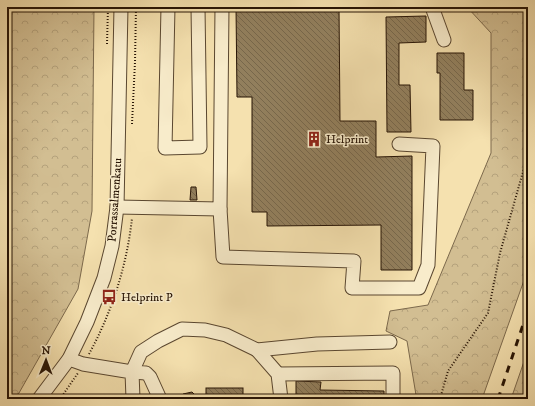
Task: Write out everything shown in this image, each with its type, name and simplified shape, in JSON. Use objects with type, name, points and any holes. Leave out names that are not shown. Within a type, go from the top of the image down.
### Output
[{"type":"street","name":"Porrassalmenkatu","points":[[39,399],[69,359],[87,322],[104,278],[112,246],[117,207],[121,7]]},
{"type":"street","points":[[168,7],[165,148],[200,147],[198,7]]},
{"type":"street","points":[[222,7],[220,209],[223,257],[354,260],[352,288],[419,288],[428,265],[433,146],[399,144]]},
{"type":"street","points":[[432,7],[444,40]]},
{"type":"street","points":[[117,207],[220,209]]},
{"type":"street","points":[[133,399],[132,372],[141,352],[158,341],[182,330],[205,330],[226,335],[257,350],[278,374],[281,399]]},
{"type":"street","points":[[257,350],[317,344],[390,342]]},
{"type":"street","points":[[69,359],[83,364],[146,373],[150,377],[160,399]]},
{"type":"street","points":[[278,374],[393,373],[393,399]]},
{"type":"path","points":[[107,46],[108,7]]},
{"type":"path","points":[[440,399],[448,371],[488,313],[500,253],[528,154]]},
{"type":"green space","points":[[7,7],[94,7],[92,211],[78,289],[19,393],[11,399],[7,399]]},
{"type":"green space","points":[[467,7],[528,7],[528,269],[482,399],[415,399],[416,395],[407,341],[386,331],[390,311],[428,305],[491,153],[491,33]]},
{"type":"green space","points":[[528,350],[528,399],[511,399]]},
{"type":"building","name":"Helprint","points":[[236,7],[339,7],[340,121],[376,121],[376,157],[412,156],[412,270],[381,270],[381,225],[267,226],[267,212],[252,212],[252,97],[237,97]]},
{"type":"building","points":[[426,16],[426,42],[399,43],[399,85],[410,85],[411,132],[387,132],[386,17]]},
{"type":"building","points":[[437,53],[464,53],[464,90],[473,90],[473,120],[440,120],[440,73],[437,73]]},
{"type":"building","points":[[191,187],[196,187],[197,200],[190,200]]},
{"type":"building","points":[[296,381],[321,382],[320,390],[384,391],[384,399],[320,399],[296,397]]},
{"type":"building","points":[[206,388],[243,388],[243,399],[206,399]]},
{"type":"building","points":[[192,392],[196,396],[196,399],[181,399],[183,394]]},
{"type":"railway","points":[[498,399],[528,310]]},
{"type":"place","name":"Helprint","points":[[314,139]]},
{"type":"place","name":"Helprint P","points":[[109,297]]}]
